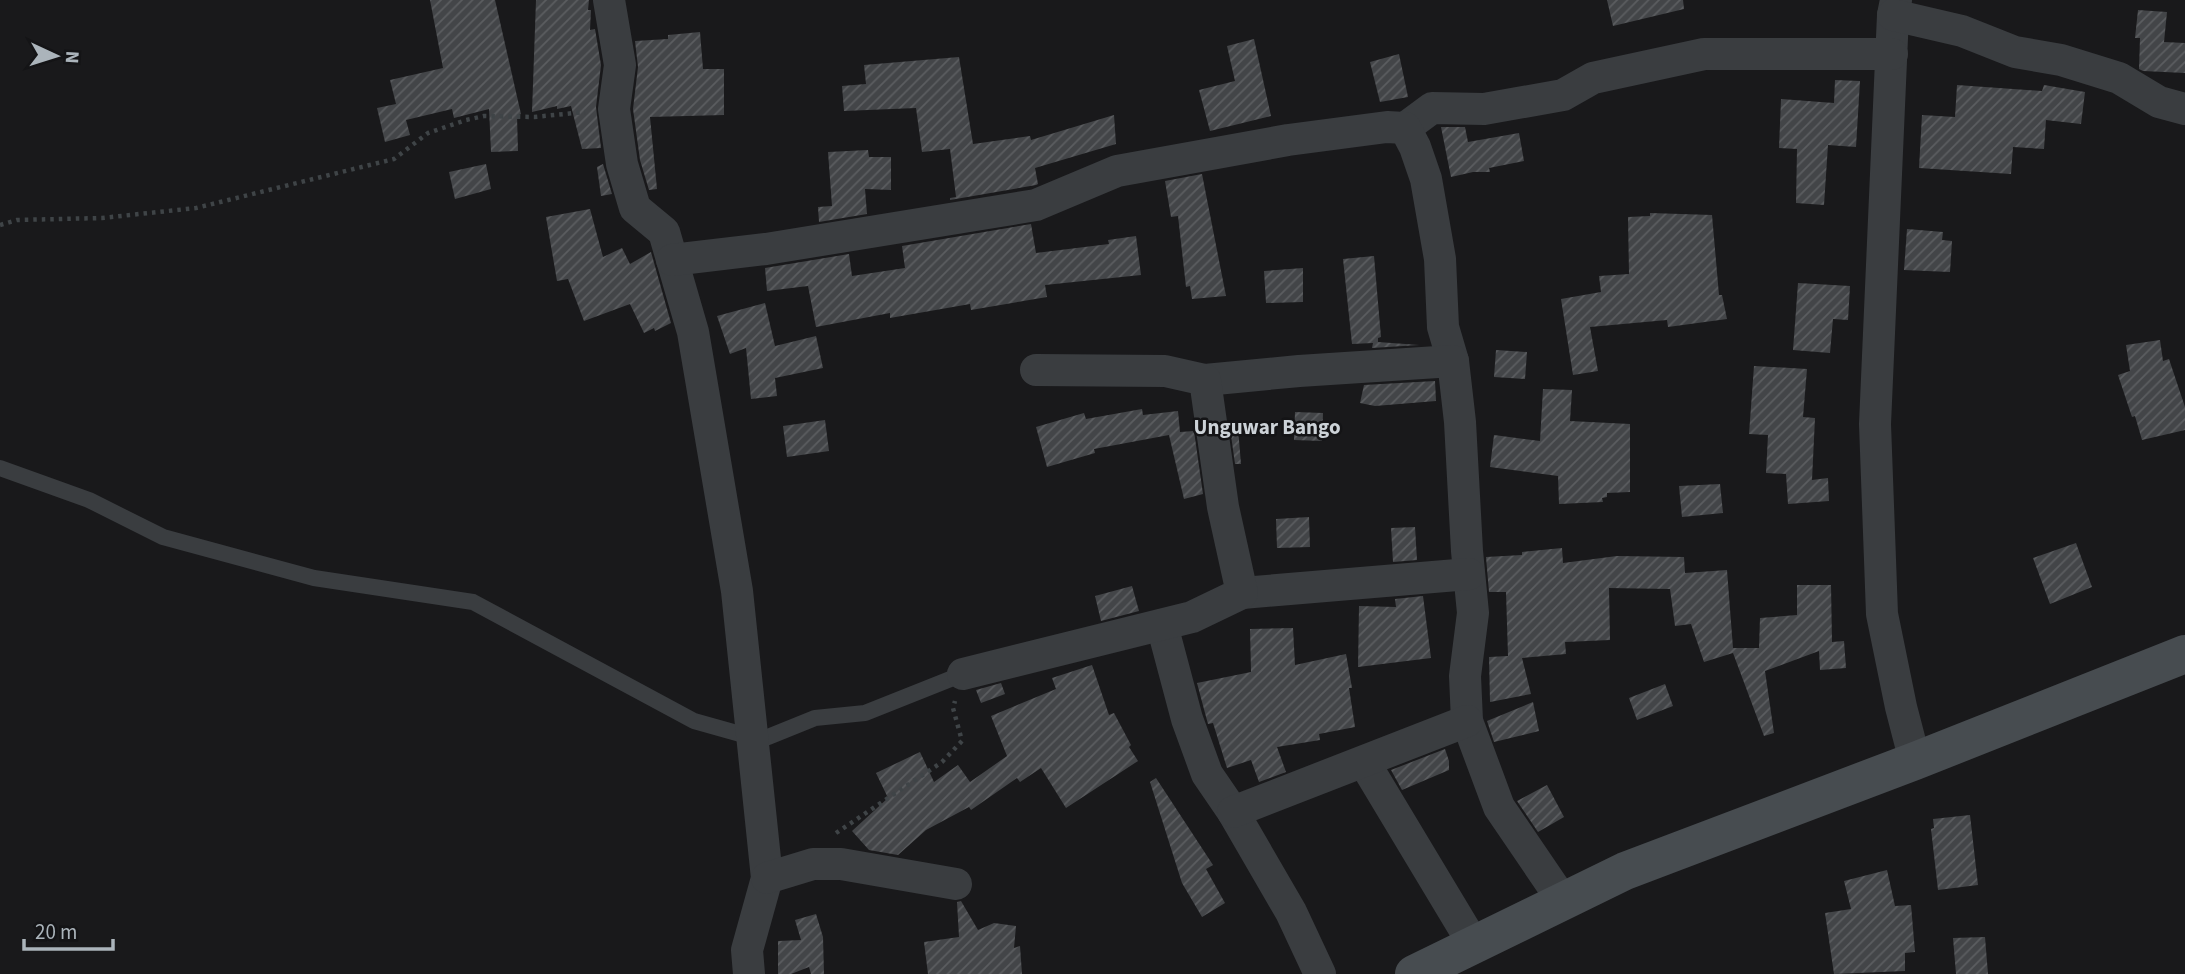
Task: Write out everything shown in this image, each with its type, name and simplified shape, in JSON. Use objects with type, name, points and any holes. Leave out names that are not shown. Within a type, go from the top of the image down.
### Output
[{"type":"main road","points":[[1414,974],[1625,870],[1915,761],[2185,654]]},
{"type":"street","points":[[609,0],[620,65],[614,109],[622,164],[635,208],[664,232],[693,332],[737,591],[767,878],[747,950],[749,974]]},
{"type":"street","points":[[1915,761],[1882,614],[1875,424],[1895,7],[2015,52],[2061,60],[2119,78],[2159,102],[2185,109]]},
{"type":"street","points":[[672,260],[766,249],[1036,205],[1117,171],[1288,140],[1387,127],[1405,128],[1432,108],[1484,109],[1563,95],[1593,78],[1704,54],[1892,54]]},
{"type":"street","points":[[1405,128],[1426,179],[1440,259],[1443,327],[1453,361],[1460,422],[1469,574],[1474,612],[1465,676],[1467,720],[1499,807],[1563,901]]},
{"type":"street","points":[[1036,370],[1165,371],[1205,380],[1453,361]]},
{"type":"street","points":[[1205,380],[1223,507],[1242,593]]},
{"type":"street","points":[[963,674],[1192,617],[1242,593],[1469,574]]},
{"type":"street","points":[[1162,625],[1187,719],[1206,775],[1233,812],[1291,912],[1320,974]]},
{"type":"street","points":[[1233,812],[1467,720]]},
{"type":"street","points":[[1364,762],[1474,945]]},
{"type":"street","points":[[767,878],[813,864],[841,864],[956,884]]},
{"type":"lane","points":[[0,468],[89,500],[163,537],[314,578],[473,602],[694,721],[751,737],[768,737],[815,718],[865,713],[963,674]]},
{"type":"path","points":[[0,225],[17,220],[102,218],[196,208],[394,159],[428,133],[466,120],[484,116],[534,117],[614,109]]},
{"type":"path","points":[[825,840],[942,762],[962,741],[953,708],[963,674]]},
{"type":"building","points":[[430,0],[495,0],[521,114],[517,116],[518,151],[491,152],[489,109],[454,118],[452,109],[406,120],[410,135],[385,142],[377,108],[396,104],[390,80],[443,68]]},
{"type":"building","points":[[536,0],[589,0],[590,30],[595,29],[601,65],[596,107],[601,148],[582,149],[571,106],[557,109],[557,106],[532,112]]},
{"type":"building","points":[[1607,0],[1683,0],[1684,9],[1613,26]]},
{"type":"building","points":[[2138,10],[2167,12],[2164,42],[2185,43],[2185,73],[2139,69],[2140,38],[2135,38]]},
{"type":"building","points":[[700,32],[703,69],[724,69],[724,115],[650,117],[657,189],[649,190],[640,160],[633,109],[638,67],[635,41],[668,39],[668,35]]},
{"type":"building","points":[[1254,39],[1271,116],[1210,131],[1199,90],[1235,81],[1227,46]]},
{"type":"building","points":[[1399,54],[1408,97],[1380,102],[1370,62]]},
{"type":"building","points":[[959,57],[973,144],[1030,136],[1031,140],[1114,115],[1116,144],[1035,168],[1036,185],[950,200],[956,197],[950,149],[922,152],[916,108],[844,111],[842,86],[866,84],[864,65]]},
{"type":"building","points":[[1835,80],[1860,81],[1856,147],[1828,145],[1824,205],[1796,203],[1797,149],[1779,148],[1781,99],[1834,103]]},
{"type":"building","points":[[1957,85],[2042,91],[2044,85],[2085,92],[2081,124],[2046,120],[2044,149],[2013,147],[2011,174],[1919,168],[1922,115],[1955,117]]},
{"type":"building","points":[[1441,127],[1465,127],[1468,142],[1519,133],[1524,161],[1489,168],[1490,172],[1473,172],[1451,177]]},
{"type":"building","points":[[868,150],[869,157],[891,157],[891,190],[865,189],[867,214],[819,222],[818,207],[832,206],[828,152]]},
{"type":"building","points":[[486,164],[491,189],[455,199],[449,172]]},
{"type":"building","points":[[603,164],[612,194],[601,196],[597,167]]},
{"type":"building","points":[[1202,174],[1226,296],[1192,299],[1190,286],[1186,287],[1178,216],[1171,217],[1165,181]]},
{"type":"building","points":[[590,209],[603,257],[622,248],[630,264],[651,252],[671,323],[644,333],[630,304],[584,321],[568,279],[557,281],[546,217]]},
{"type":"building","points":[[1650,213],[1712,215],[1719,295],[1722,295],[1727,319],[1668,327],[1667,320],[1590,327],[1598,371],[1573,375],[1561,299],[1601,292],[1599,276],[1629,274],[1628,217],[1650,216]]},
{"type":"building","points":[[1031,224],[1036,253],[1109,244],[1108,240],[1136,236],[1141,275],[1045,285],[1047,297],[971,310],[970,304],[890,318],[890,313],[816,327],[808,286],[767,291],[765,268],[849,254],[852,276],[905,268],[902,246]]},
{"type":"building","points":[[1907,229],[1943,232],[1942,240],[1952,241],[1950,272],[1904,270]]},
{"type":"building","points":[[1374,256],[1381,337],[1378,342],[1419,345],[1372,348],[1373,343],[1352,344],[1343,259]]},
{"type":"building","points":[[1303,268],[1303,302],[1266,303],[1264,271]]},
{"type":"building","points":[[1798,283],[1850,286],[1848,320],[1833,319],[1830,353],[1793,350]]},
{"type":"building","points":[[765,303],[775,346],[816,336],[823,368],[775,378],[777,396],[751,399],[746,348],[730,354],[717,316]]},
{"type":"building","points":[[2160,340],[2163,361],[2169,359],[2185,407],[2185,430],[2142,440],[2118,375],[2130,371],[2126,345]]},
{"type":"building","points":[[1496,350],[1527,352],[1525,379],[1494,377]]},
{"type":"building","points":[[1754,366],[1807,369],[1803,417],[1815,418],[1812,480],[1828,478],[1829,501],[1788,504],[1786,474],[1766,473],[1768,435],[1749,434]]},
{"type":"building","points":[[1435,381],[1436,401],[1375,406],[1360,403],[1364,385]]},
{"type":"building","points":[[1543,389],[1572,390],[1570,421],[1630,424],[1630,492],[1607,493],[1607,497],[1602,498],[1603,502],[1559,504],[1558,476],[1490,467],[1494,435],[1540,441]]},
{"type":"building","points":[[1142,409],[1143,415],[1178,411],[1180,432],[1194,431],[1203,494],[1184,499],[1169,435],[1094,449],[1095,453],[1047,467],[1036,427],[1084,413],[1086,419]]},
{"type":"building","points":[[1295,412],[1323,413],[1322,441],[1294,440]]},
{"type":"building","points":[[825,420],[829,451],[787,457],[783,426]]},
{"type":"building","points":[[1230,428],[1238,428],[1241,464],[1235,464]]},
{"type":"building","points":[[1720,484],[1723,513],[1682,517],[1679,486]]},
{"type":"building","points":[[1309,517],[1310,547],[1277,548],[1276,519]]},
{"type":"building","points":[[1415,527],[1417,560],[1393,562],[1391,528]]},
{"type":"building","points":[[2076,543],[2092,587],[2050,604],[2033,558]]},
{"type":"building","points":[[1562,548],[1563,563],[1617,556],[1684,557],[1685,573],[1727,570],[1733,648],[1759,648],[1760,618],[1797,615],[1797,585],[1831,585],[1832,642],[1844,641],[1846,668],[1820,670],[1819,651],[1765,671],[1774,733],[1764,736],[1733,653],[1704,662],[1691,624],[1675,626],[1670,589],[1609,588],[1610,640],[1565,642],[1566,654],[1522,658],[1531,694],[1490,702],[1489,657],[1508,656],[1506,592],[1489,592],[1486,557],[1522,555],[1522,552]]},
{"type":"building","points":[[1132,586],[1139,611],[1101,621],[1095,596]]},
{"type":"building","points":[[1423,596],[1431,658],[1358,667],[1359,606],[1396,607],[1395,599]]},
{"type":"building","points":[[1293,628],[1295,665],[1346,654],[1355,727],[1319,734],[1320,740],[1277,747],[1286,772],[1259,782],[1251,760],[1227,768],[1213,723],[1208,724],[1197,683],[1251,672],[1250,629]]},
{"type":"building","points":[[1092,665],[1109,715],[1114,713],[1138,761],[1066,808],[1041,768],[1020,782],[1017,778],[971,810],[969,807],[926,830],[898,855],[869,850],[852,831],[888,798],[876,773],[920,752],[934,782],[958,765],[970,782],[1007,756],[991,716],[1056,689],[1052,678]]},
{"type":"building","points":[[1001,683],[1005,694],[981,703],[976,690]]},
{"type":"building","points":[[1665,684],[1673,706],[1637,720],[1629,698]]},
{"type":"building","points":[[1533,702],[1539,731],[1494,742],[1487,721]]},
{"type":"building","points":[[1445,749],[1449,770],[1402,790],[1391,770]]},
{"type":"building","points":[[1156,778],[1213,865],[1206,869],[1225,903],[1202,917],[1182,883],[1150,782]]},
{"type":"building","points":[[1547,785],[1564,817],[1538,832],[1517,801]]},
{"type":"building","points":[[1970,815],[1978,885],[1938,890],[1931,829],[1934,828],[1933,819]]},
{"type":"building","points":[[1887,870],[1895,906],[1911,905],[1915,952],[1905,953],[1905,971],[1834,974],[1825,913],[1851,909],[1844,881]]},
{"type":"building","points":[[961,901],[978,930],[994,923],[1016,926],[1014,948],[1020,946],[1022,974],[928,974],[924,942],[959,937],[957,902]]},
{"type":"building","points":[[816,914],[823,937],[824,974],[811,974],[809,967],[791,974],[778,974],[778,941],[801,940],[795,920]]},
{"type":"building","points":[[1985,937],[1988,974],[1956,974],[1953,938]]},
{"type":"district","name":"Unguwar Bango","points":[[1267,427]]}]
